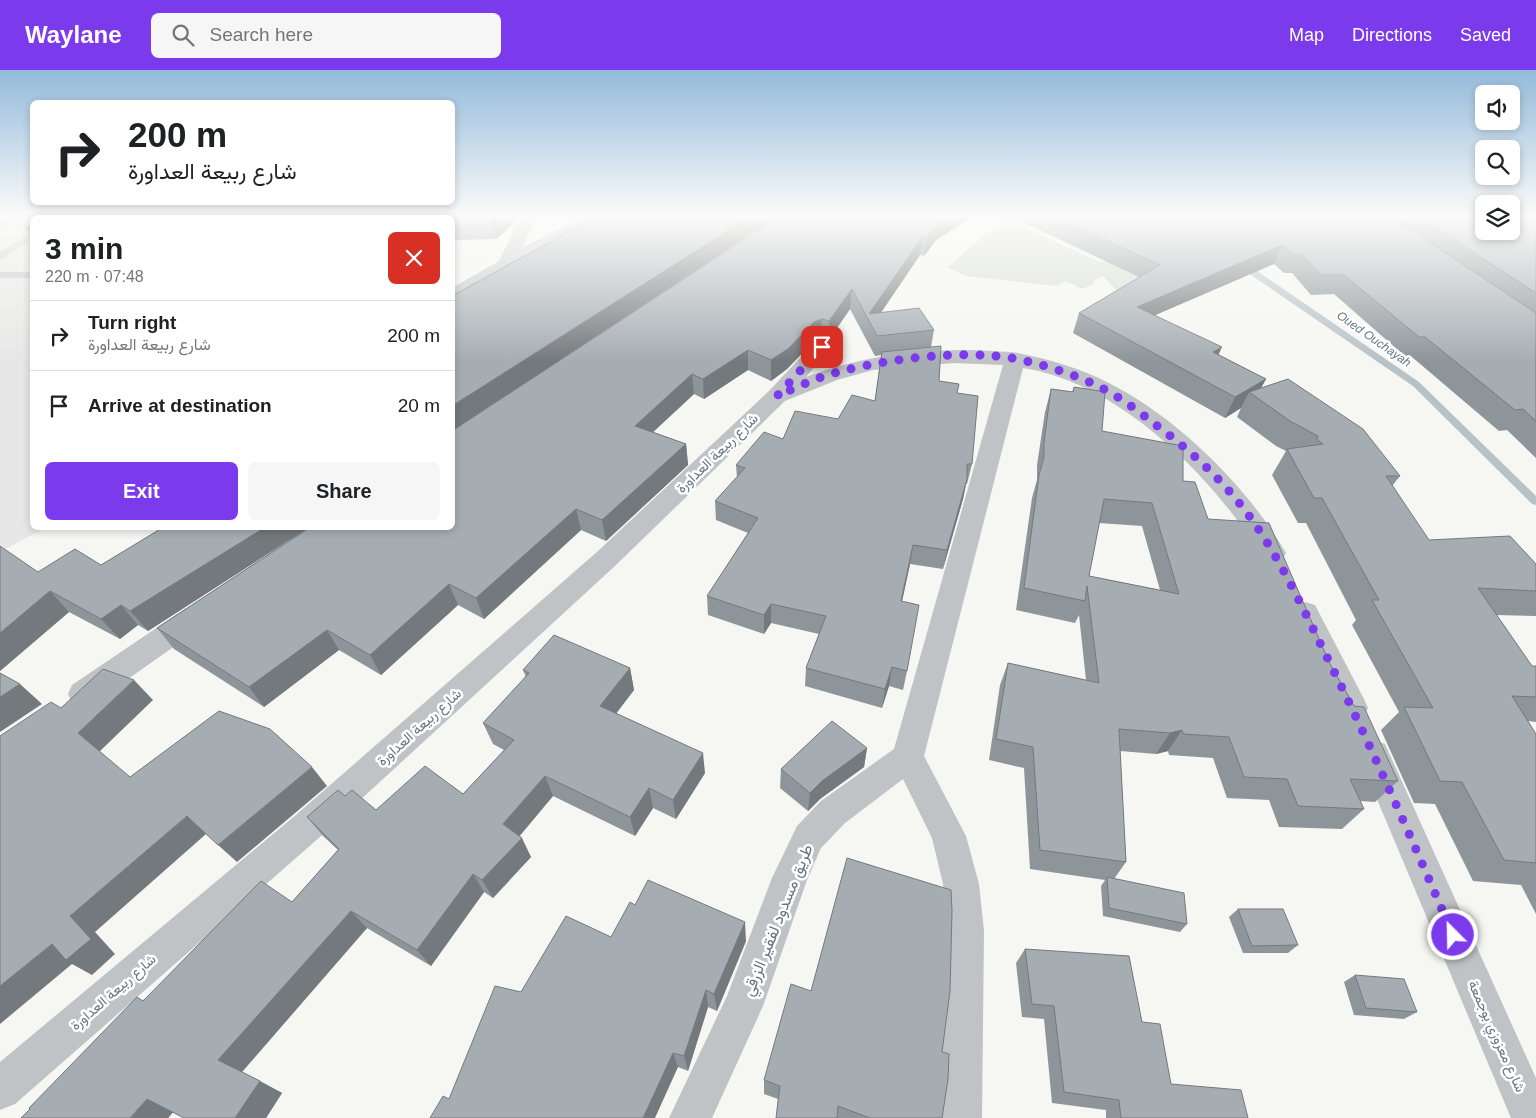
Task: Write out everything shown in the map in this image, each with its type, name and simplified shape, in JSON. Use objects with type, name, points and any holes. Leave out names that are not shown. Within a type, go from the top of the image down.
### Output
[{"type":"street","points":[[455,294],[504,265]]},
{"type":"street","name":"شارع ربيعة العداورة","points":[[0,1089],[324,811],[607,558],[777,396],[822,347]]},
{"type":"street","name":"شارع معزوزي بوجمعة","points":[[777,396],[819,378],[865,365],[948,356],[1015,358],[1069,374],[1099,387],[1129,405],[1168,434],[1204,465],[1240,504],[1272,550],[1357,716],[1532,1118]]},
{"type":"street","points":[[961,1118],[965,931],[961,884],[950,836],[908,757],[1015,358]]},
{"type":"street","points":[[66,707],[222,599]]},
{"type":"street","name":"طريق مسدود لفقير الزرقي","points":[[690,1118],[743,1006],[790,878],[809,838],[833,812],[908,757]]},
{"type":"lane","points":[[0,274],[30,275]]},
{"type":"shaded area","points":[[0,265],[30,265],[30,530],[41,530],[0,552]]},
{"type":"shaded area","points":[[950,265],[1129,265],[1153,272],[1140,298],[1116,290],[1103,276],[1093,281],[1094,284],[1082,289],[1066,281],[1056,286],[965,276],[948,267]]},
{"type":"building","points":[[509,265],[674,265],[455,404],[455,294]]},
{"type":"building","points":[[705,265],[903,265],[869,314],[919,308],[934,330],[877,336],[852,289],[829,321],[822,319],[814,322],[788,349],[771,360],[748,350],[703,379],[692,374],[635,426],[686,444],[602,520],[576,509],[476,598],[449,584],[370,655],[327,630],[249,687],[157,628],[306,530],[455,530],[455,429]]},
{"type":"building","points":[[1160,265],[1235,265],[1137,307],[1222,347],[1213,352],[1266,379],[1235,397],[1079,313]]},
{"type":"building","points":[[1311,265],[1464,265],[1536,313],[1536,421],[1523,409],[1515,410],[1425,337],[1419,337],[1344,275],[1321,275]]},
{"type":"building","points":[[1493,265],[1536,265],[1536,293]]},
{"type":"building","points":[[941,346],[939,381],[959,384],[957,393],[978,396],[972,464],[967,464],[967,479],[947,550],[913,545],[901,601],[919,605],[907,671],[892,667],[885,689],[806,668],[826,616],[771,604],[764,615],[707,596],[758,518],[715,501],[745,468],[736,465],[764,432],[783,439],[795,411],[838,419],[852,395],[875,401],[882,352]]},
{"type":"building","points":[[1288,379],[1363,429],[1400,476],[1386,476],[1429,540],[1510,536],[1536,564],[1536,591],[1478,588],[1532,666],[1536,666],[1536,697],[1512,696],[1536,734],[1536,863],[1504,860],[1462,782],[1440,781],[1404,707],[1433,708],[1372,600],[1379,600],[1322,498],[1314,498],[1287,449],[1323,444],[1317,440],[1318,436],[1290,421],[1249,392]]},
{"type":"building","points":[[1074,387],[1105,392],[1102,431],[1183,446],[1183,481],[1195,482],[1208,519],[1269,523],[1329,662],[1354,706],[1364,707],[1398,781],[1350,779],[1364,809],[1298,806],[1287,779],[1244,777],[1229,737],[1183,734],[1182,730],[1170,733],[1119,729],[1126,862],[1040,850],[1033,747],[996,739],[1008,663],[1099,683],[1087,586],[1085,601],[1024,588],[1039,475],[1044,457],[1044,442],[1051,389],[1073,392]],"holes":[[[1104,499],[1152,503],[1179,594],[1089,576]]]},
{"type":"building","points":[[159,530],[261,530],[130,611],[121,605],[101,619],[50,591],[0,633],[0,546],[38,572],[75,549],[101,565]]},
{"type":"building","points":[[554,635],[630,668],[600,706],[703,753],[673,800],[649,788],[630,817],[545,776],[503,824],[522,838],[482,880],[473,874],[417,950],[351,911],[218,1060],[260,1081],[235,1118],[184,1118],[147,1099],[130,1118],[21,1118],[137,997],[143,1001],[261,881],[292,902],[339,849],[307,817],[338,790],[345,796],[352,790],[376,810],[425,766],[463,794],[514,740],[483,723],[529,673],[523,670]]},
{"type":"building","points":[[103,669],[134,680],[78,733],[130,777],[219,711],[270,729],[312,767],[218,845],[187,816],[70,916],[91,939],[66,960],[52,944],[0,986],[0,736],[51,702],[61,708]]},
{"type":"building","points":[[0,673],[20,684],[0,697]]},
{"type":"building","points":[[832,721],[867,748],[822,781],[810,793],[781,769]]},
{"type":"building","points":[[847,858],[951,890],[950,991],[942,1052],[949,1054],[948,1079],[942,1118],[870,1118],[838,1106],[837,1118],[776,1118],[780,1086],[764,1080],[791,984],[811,991]]},
{"type":"building","points":[[1107,877],[1184,893],[1187,924],[1109,908]]},
{"type":"building","points":[[648,880],[745,922],[714,994],[706,990],[684,1056],[673,1053],[643,1118],[430,1118],[443,1096],[449,1099],[495,986],[521,992],[566,916],[611,937],[630,902],[635,905]]},
{"type":"building","points":[[1238,909],[1283,909],[1298,945],[1252,946]]},
{"type":"building","points":[[1025,949],[1129,956],[1142,1022],[1160,1024],[1171,1084],[1241,1090],[1248,1118],[1121,1118],[1119,1100],[1064,1092],[1054,1006],[1032,1004]]},
{"type":"building","points":[[1355,975],[1404,979],[1417,1012],[1366,1008]]},
{"type":"waterway","name":"Oued Ouchayah","points":[[1242,265],[1416,384],[1536,502]]},
{"type":"route","points":[[822,347],[777,396],[819,378],[865,365],[948,356],[1015,358],[1069,374],[1099,387],[1129,405],[1168,434],[1204,465],[1240,504],[1272,550],[1357,716],[1453,935]]}]
